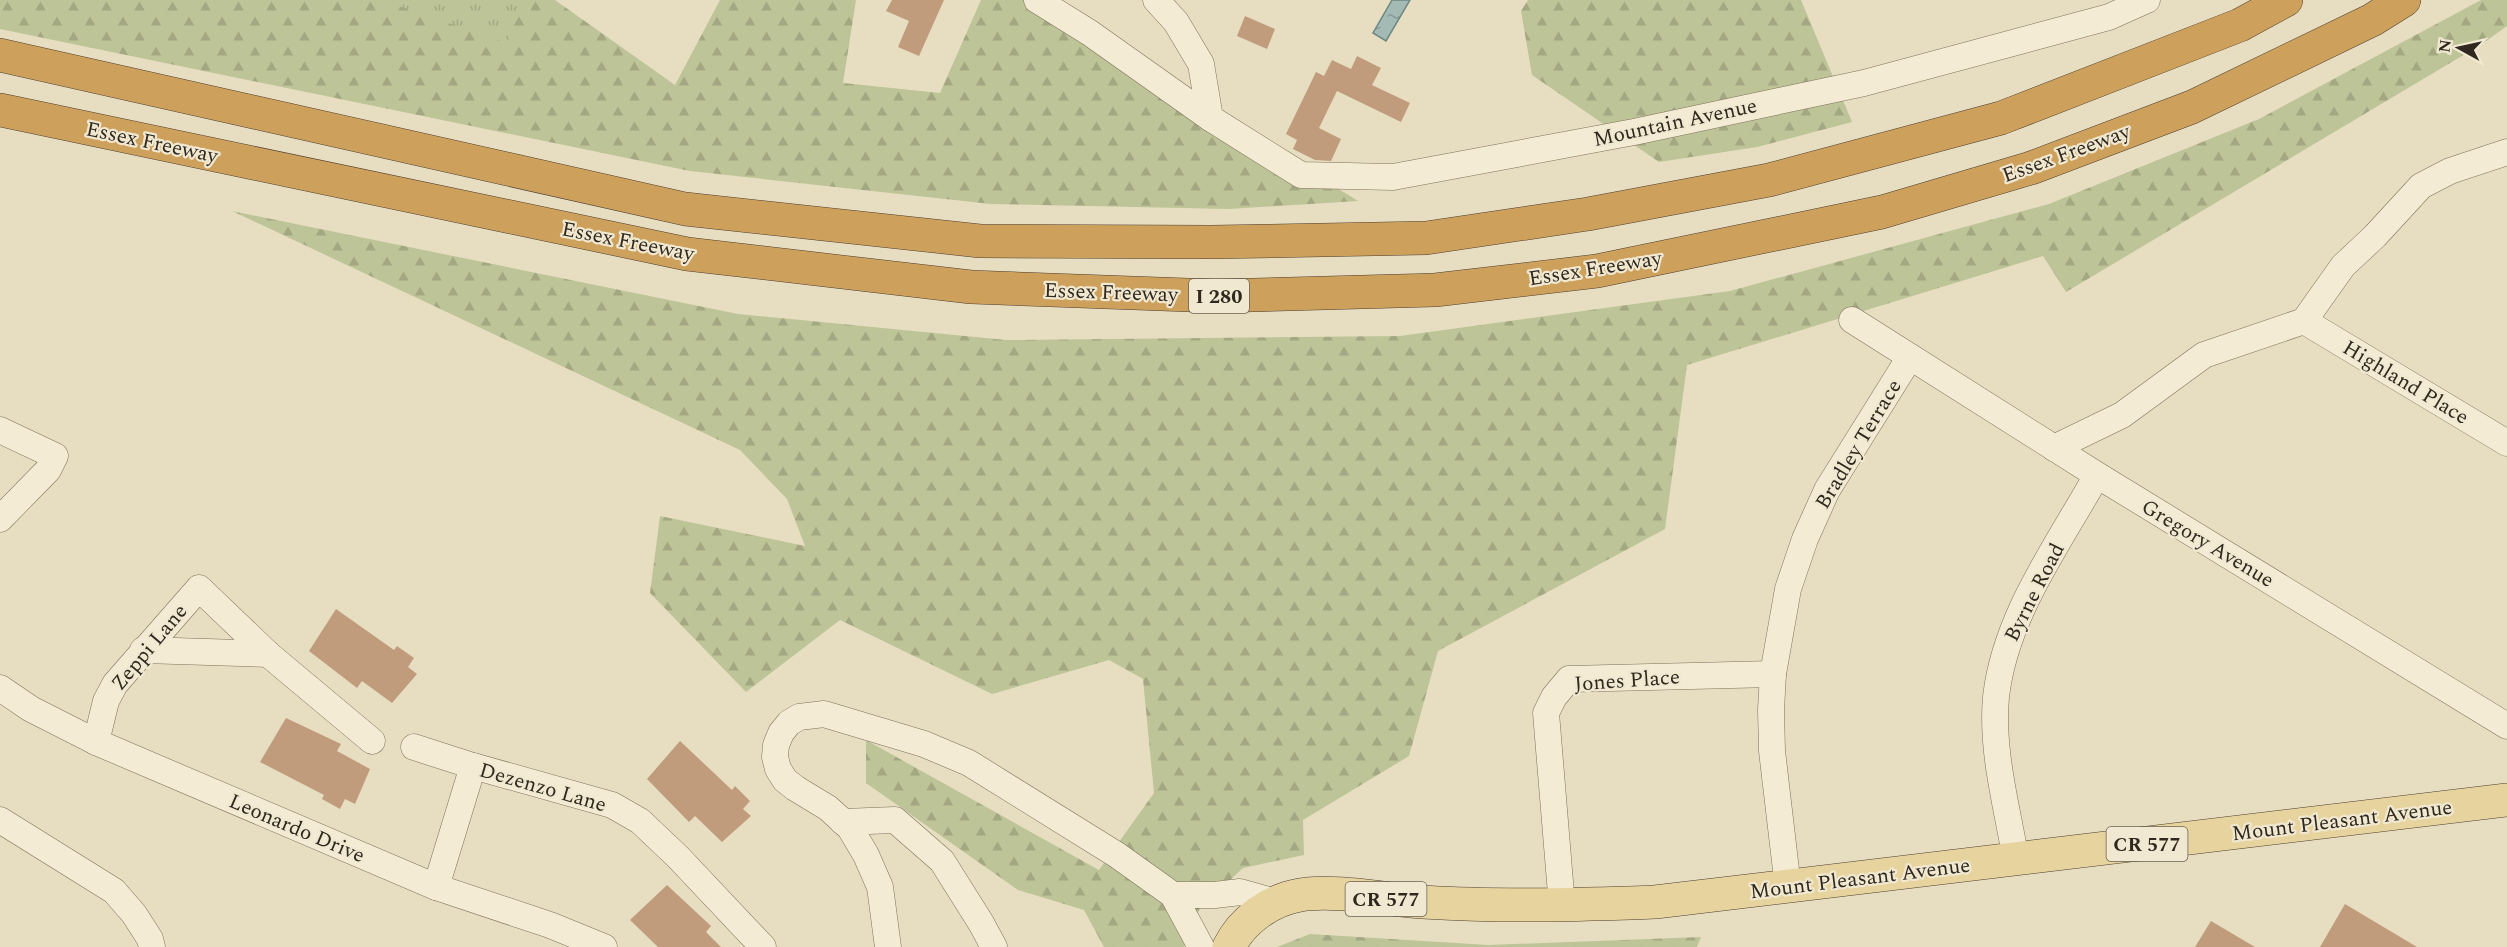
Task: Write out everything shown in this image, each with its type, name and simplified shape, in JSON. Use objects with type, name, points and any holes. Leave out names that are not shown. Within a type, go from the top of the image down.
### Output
[{"type":"highway","name":"Essex Freeway","points":[[0,55],[685,209],[980,240],[1212,242],[1426,238],[1588,214],[1769,180],[2001,118],[2240,25],[2286,0]]},
{"type":"highway","name":"Essex Freeway","points":[[0,110],[687,254],[971,287],[1216,296],[1435,290],[1597,271],[1882,212],[2031,168],[2192,107],[2372,20],[2404,0]]},
{"type":"main road","name":"Mount Pleasant Avenue","points":[[1229,947],[1245,925],[1276,902],[1301,894],[1424,902],[1562,906],[1655,902],[2507,800]]},
{"type":"street","name":"Mountain Avenue","points":[[1037,0],[1090,33],[1210,118],[1301,176],[1393,177],[1634,132],[1864,84],[2109,17],[2147,0]]},
{"type":"street","points":[[1156,0],[1176,22],[1201,64],[1210,118]]},
{"type":"street","points":[[2054,448],[2122,415],[2204,355],[2304,321],[2343,266],[2375,236],[2421,186],[2450,171],[2502,159]]},
{"type":"street","name":"Gregory Avenue","points":[[1852,320],[2097,476],[2507,726]]},
{"type":"street","name":"Highland Place","points":[[2304,321],[2507,443]]},
{"type":"street","name":"Bradley Terrace","points":[[1788,887],[1772,750],[1771,710],[1773,674],[1788,589],[1805,539],[1827,490],[1910,357]]},
{"type":"street","points":[[0,430],[55,456],[48,470],[0,519]]},
{"type":"street","name":"Byrne Road","points":[[2016,860],[1997,748],[1996,698],[2006,645],[2031,591],[2097,476]]},
{"type":"street","name":"Zeppi Lane","points":[[96,742],[106,701],[115,684],[199,588],[268,654]]},
{"type":"street","points":[[143,650],[268,654],[372,741]]},
{"type":"street","name":"Jones Place","points":[[1562,906],[1546,713],[1554,697],[1569,679],[1773,674]]},
{"type":"street","name":"Leonardo Drive","points":[[0,688],[31,709],[96,742],[436,886],[550,925],[604,947]]},
{"type":"street","points":[[888,947],[880,887],[866,855],[850,828],[828,808],[785,780],[778,769],[775,757],[776,745],[781,733],[789,723],[799,717],[824,714],[924,744],[969,764],[1117,855],[1173,895],[1202,947]]},
{"type":"street","name":"Dezenzo Lane","points":[[414,747],[612,805],[640,821],[678,857],[763,947]]},
{"type":"street","points":[[436,886],[473,766]]},
{"type":"street","points":[[0,820],[114,891],[134,914],[150,939],[152,947]]},
{"type":"street","points":[[843,822],[895,820],[942,861],[994,947]]},
{"type":"street","points":[[1173,895],[1215,895],[1240,892],[1276,902]]},
{"type":"green space","points":[[0,0],[555,0],[675,85],[720,0],[856,0],[843,83],[940,93],[981,0],[1037,0],[1358,201],[1229,209],[991,204],[690,171],[0,29]]},
{"type":"green space","points":[[381,0],[522,0],[507,43]]},
{"type":"green space","points":[[1528,0],[1801,0],[1852,122],[1757,147],[1659,162],[1532,75],[1521,11]]},
{"type":"green space","points":[[2481,0],[2507,0],[2507,26],[2482,44],[2066,292],[2043,256],[1687,365],[1665,529],[1438,651],[1409,756],[1303,820],[1304,855],[1243,868],[1200,908],[1184,947],[1104,947],[1084,910],[1018,890],[866,783],[866,740],[1099,870],[1154,793],[1143,679],[1109,660],[992,694],[840,620],[746,692],[650,593],[660,516],[805,546],[787,499],[740,450],[232,211],[738,314],[1006,340],[1400,336],[1730,291],[2049,204],[2259,119]]},
{"type":"green space","points":[[1310,934],[1488,945],[1701,937],[1697,947],[1277,947]]},
{"type":"water","points":[[1392,0],[1410,0],[1386,41],[1373,33]]},
{"type":"building","points":[[892,0],[944,0],[919,56],[898,47],[909,21],[886,11]]},
{"type":"building","points":[[1245,16],[1275,29],[1267,49],[1237,36]]},
{"type":"building","points":[[1357,56],[1381,68],[1372,85],[1410,103],[1401,122],[1337,91],[1319,128],[1341,139],[1331,161],[1315,160],[1293,149],[1297,140],[1286,134],[1316,72],[1324,76],[1332,60],[1351,69]]},
{"type":"building","points":[[336,609],[394,650],[397,646],[414,658],[408,667],[417,674],[392,703],[362,681],[357,688],[309,651]]},
{"type":"building","points":[[286,718],[341,744],[337,751],[370,769],[355,804],[345,799],[340,809],[322,799],[324,795],[260,762]]},
{"type":"building","points":[[680,741],[732,790],[735,786],[750,801],[743,809],[751,816],[722,842],[695,816],[689,822],[647,779]]},
{"type":"building","points":[[667,885],[711,926],[706,932],[721,947],[658,947],[630,920]]},
{"type":"building","points":[[2345,904],[2417,947],[2320,947]]},
{"type":"building","points":[[2211,921],[2255,947],[2195,947]]}]
